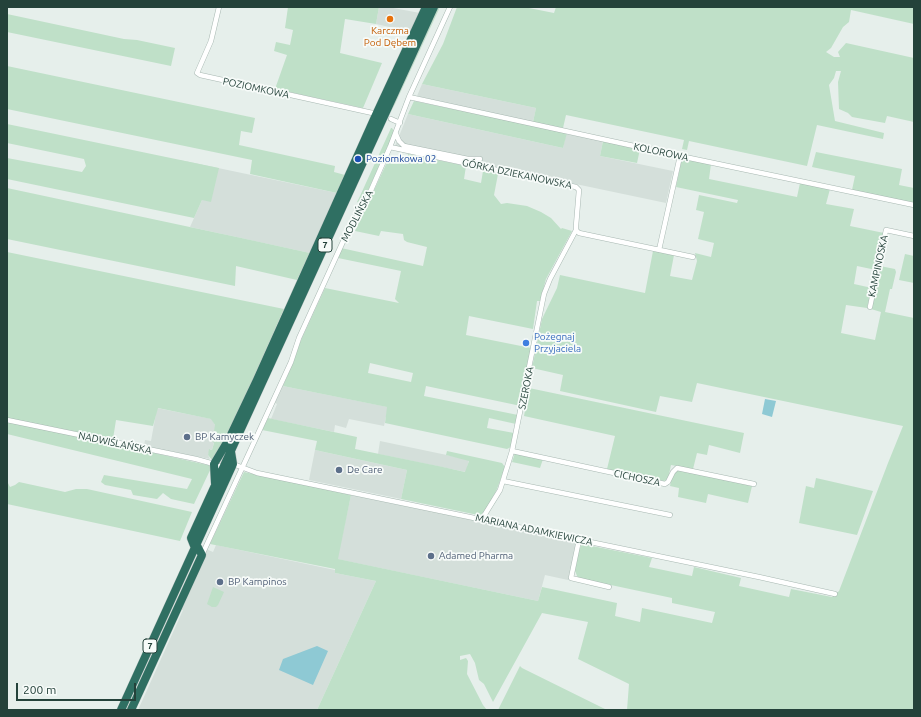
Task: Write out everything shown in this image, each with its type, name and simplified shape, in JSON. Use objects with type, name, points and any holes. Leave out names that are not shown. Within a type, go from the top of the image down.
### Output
[{"type":"highway","points":[[215,486],[214,464],[229,439],[384,117],[426,7]]},
{"type":"highway","name":"7","points":[[121,710],[165,613],[226,471],[231,452],[434,7]]},
{"type":"highway","points":[[231,452],[233,464]]},
{"type":"highway","name":"7","points":[[195,543],[215,486],[233,464]]},
{"type":"highway","points":[[131,710],[203,552],[195,543]]},
{"type":"highway","points":[[165,613],[178,608]]},
{"type":"street","name":"POZIOMKOWA","points":[[219,7],[211,41],[197,73],[200,75],[384,117]]},
{"type":"street","name":"MODLIŃSKA","points":[[203,552],[291,362],[302,331],[343,240],[364,205],[396,134],[409,97],[450,7]]},
{"type":"street","name":"KOLOROWA","points":[[409,97],[914,205]]},
{"type":"street","points":[[384,117],[400,123]]},
{"type":"street","points":[[396,134],[399,141],[404,146],[468,159],[480,159]]},
{"type":"street","name":"GÓRKA DZIEKANOWSKA","points":[[390,147],[576,187],[579,190],[576,230]]},
{"type":"street","points":[[659,250],[680,156]]},
{"type":"street","points":[[576,230],[584,234],[693,257]]},
{"type":"street","name":"SZEROKA","points":[[482,520],[503,481],[512,451],[544,294],[550,279],[576,230]]},
{"type":"street","name":"KAMPINOSKA","points":[[870,307],[886,230],[914,236]]},
{"type":"street","name":"NADWIŚLAŃSKA","points":[[7,420],[214,464],[226,471]]},
{"type":"street","name":"CICHOSZA","points":[[512,451],[665,484],[677,468],[754,484]]},
{"type":"street","name":"MARIANA ADAMKIEWICZA","points":[[233,464],[257,473],[835,594]]},
{"type":"street","points":[[503,481],[670,515]]},
{"type":"street","points":[[579,540],[571,578],[609,587]]},
{"type":"shaded area","points":[[379,7],[388,7],[420,13],[412,32],[376,24]]},
{"type":"shaded area","points":[[422,84],[536,108],[533,122],[417,96]]},
{"type":"shaded area","points":[[408,114],[563,148],[566,134],[603,141],[600,156],[673,171],[666,203],[395,146]]},
{"type":"shaded area","points":[[180,160],[337,193],[310,253],[190,227],[202,200]]},
{"type":"shaded area","points":[[283,386],[388,407],[384,426],[349,419],[346,428],[335,425],[334,432],[271,419],[277,404],[275,403]]},
{"type":"shaded area","points":[[157,408],[212,419],[217,433],[215,439],[213,438],[212,441],[214,442],[212,450],[210,449],[208,455],[210,459],[144,446],[145,440],[151,441]]},
{"type":"shaded area","points":[[380,441],[469,460],[466,472],[378,454]]},
{"type":"shaded area","name":"De Care","points":[[315,450],[407,470],[401,499],[309,480]]},
{"type":"shaded area","name":"Adamed Pharma","points":[[351,495],[574,541],[576,545],[568,580],[545,575],[538,601],[337,559]]},
{"type":"shaded area","points":[[216,545],[335,570],[335,573],[376,581],[317,710],[138,710],[183,610],[179,610],[206,549],[213,552]]},
{"type":"green space","points":[[288,7],[379,7],[376,24],[345,19],[340,53],[382,63],[363,108],[275,89],[287,55],[274,51],[276,42],[290,45],[293,30],[285,28]]},
{"type":"green space","points":[[437,7],[440,7],[388,117]]},
{"type":"green space","points":[[457,7],[524,7],[554,13],[556,7],[914,7],[914,24],[851,10],[849,22],[843,27],[831,48],[826,52],[834,57],[840,57],[838,52],[846,43],[914,58],[914,122],[887,116],[885,123],[852,117],[848,113],[839,109],[838,82],[841,71],[836,71],[834,78],[829,85],[835,121],[884,133],[883,139],[817,125],[807,166],[689,141],[687,150],[682,149],[684,140],[566,115],[563,128],[533,122],[536,108],[422,84],[443,44]]},
{"type":"green space","points":[[7,14],[124,39],[137,40],[175,48],[171,66],[7,32]]},
{"type":"green space","points":[[7,66],[255,118],[252,133],[241,131],[239,145],[335,166],[334,172],[345,175],[337,193],[250,174],[252,160],[7,109]]},
{"type":"green space","points":[[414,101],[567,133],[563,148],[408,114]]},
{"type":"green space","points":[[7,124],[219,168],[211,202],[202,200],[194,218],[7,179],[7,158],[82,172],[86,166],[84,159],[7,143]]},
{"type":"green space","points":[[391,128],[395,133],[362,204],[357,202],[360,196]]},
{"type":"green space","points":[[603,141],[640,149],[637,163],[600,156]]},
{"type":"green space","points":[[816,152],[902,169],[899,185],[914,188],[914,203],[852,190],[855,176],[812,167]]},
{"type":"green space","points":[[408,154],[466,166],[464,179],[481,183],[483,171],[498,174],[494,195],[501,204],[507,203],[527,206],[551,218],[561,229],[572,231],[546,279],[540,301],[537,301],[533,329],[469,316],[466,335],[531,348],[523,385],[521,406],[426,386],[424,396],[518,415],[516,424],[489,418],[487,428],[514,433],[511,447],[507,449],[385,423],[387,407],[283,386],[293,363],[297,349],[325,288],[399,303],[395,299],[401,271],[338,258],[341,248],[423,266],[427,247],[407,242],[404,240],[403,234],[381,231],[379,236],[355,231],[389,158],[401,161],[407,160]],"holes":[[[370,363],[413,373],[411,382],[368,373]]]},
{"type":"green space","points":[[682,158],[711,164],[709,179],[797,197],[800,183],[830,189],[826,204],[854,209],[850,226],[884,233],[876,270],[857,266],[854,284],[872,288],[867,308],[846,305],[841,333],[875,340],[881,312],[871,309],[880,266],[895,269],[896,272],[892,289],[890,289],[885,312],[914,318],[914,710],[627,710],[629,684],[578,659],[588,622],[542,613],[493,702],[484,684],[479,680],[475,663],[470,654],[460,656],[460,660],[466,658],[468,661],[467,674],[487,710],[317,710],[376,581],[335,573],[335,569],[210,544],[244,472],[351,495],[338,559],[538,601],[542,587],[617,603],[615,616],[640,622],[642,608],[712,623],[715,612],[672,603],[672,598],[578,578],[575,571],[579,550],[582,544],[652,558],[649,567],[692,576],[694,567],[741,578],[739,586],[789,597],[791,589],[832,597],[839,591],[903,426],[697,383],[692,402],[660,396],[656,412],[560,391],[563,375],[532,368],[542,319],[557,288],[560,275],[645,293],[653,251],[674,255],[670,276],[692,280],[697,261],[695,253],[711,257],[714,243],[698,239],[704,212],[696,210],[699,195],[737,203],[738,200],[676,187]]},
{"type":"green space","points":[[7,188],[310,253],[297,280],[236,266],[235,286],[7,239]]},
{"type":"green space","points":[[7,252],[284,309],[226,441],[212,460],[208,455],[209,449],[212,450],[214,443],[212,441],[217,433],[214,431],[215,425],[211,419],[158,408],[153,426],[116,420],[113,439],[7,418]]},
{"type":"green space","points":[[905,254],[914,256],[914,283],[899,280]]},
{"type":"green space","points":[[529,388],[744,433],[740,453],[709,445],[707,455],[697,453],[693,469],[671,465],[668,479],[664,481],[607,469],[615,436],[524,416]]},
{"type":"green space","points":[[268,418],[357,437],[355,449],[465,472],[469,461],[446,455],[447,451],[502,463],[505,467],[497,489],[487,509],[482,514],[478,515],[401,499],[407,470],[315,450],[317,441],[262,430]]},
{"type":"green space","points":[[7,420],[212,466],[194,504],[171,499],[163,493],[157,499],[133,495],[131,490],[105,485],[101,482],[104,475],[187,489],[192,479],[7,434]]},
{"type":"green space","points":[[515,453],[543,459],[540,468],[512,462]]},
{"type":"green space","points":[[677,470],[752,486],[748,503],[708,494],[706,503],[678,497],[679,488],[670,486],[673,472]]},
{"type":"green space","points":[[816,478],[873,491],[857,535],[799,523],[806,486],[814,488]]},
{"type":"green space","points":[[7,481],[10,487],[19,482],[65,492],[76,489],[87,489],[192,512],[180,541],[7,504]]},
{"type":"green space","points":[[213,587],[224,592],[216,607],[212,607],[207,604]]},
{"type":"green space","points":[[520,666],[522,668],[607,710],[498,710]]},
{"type":"water","points":[[765,399],[776,401],[772,417],[762,414]]},
{"type":"water","points":[[317,646],[328,651],[313,685],[279,670],[283,659]]},
{"type":"place","name":"Karczma Pod Dębem","points":[[390,19]]},
{"type":"place","name":"Poziomkowa 02","points":[[358,159]]},
{"type":"place","name":"Pożegnaj Przyjaciela","points":[[526,343]]},
{"type":"place","name":"BP Kamyczek","points":[[187,437]]},
{"type":"place","name":"De Care","points":[[339,470]]},
{"type":"place","name":"Adamed Pharma","points":[[431,556]]},
{"type":"place","name":"BP Kampinos","points":[[220,582]]}]
